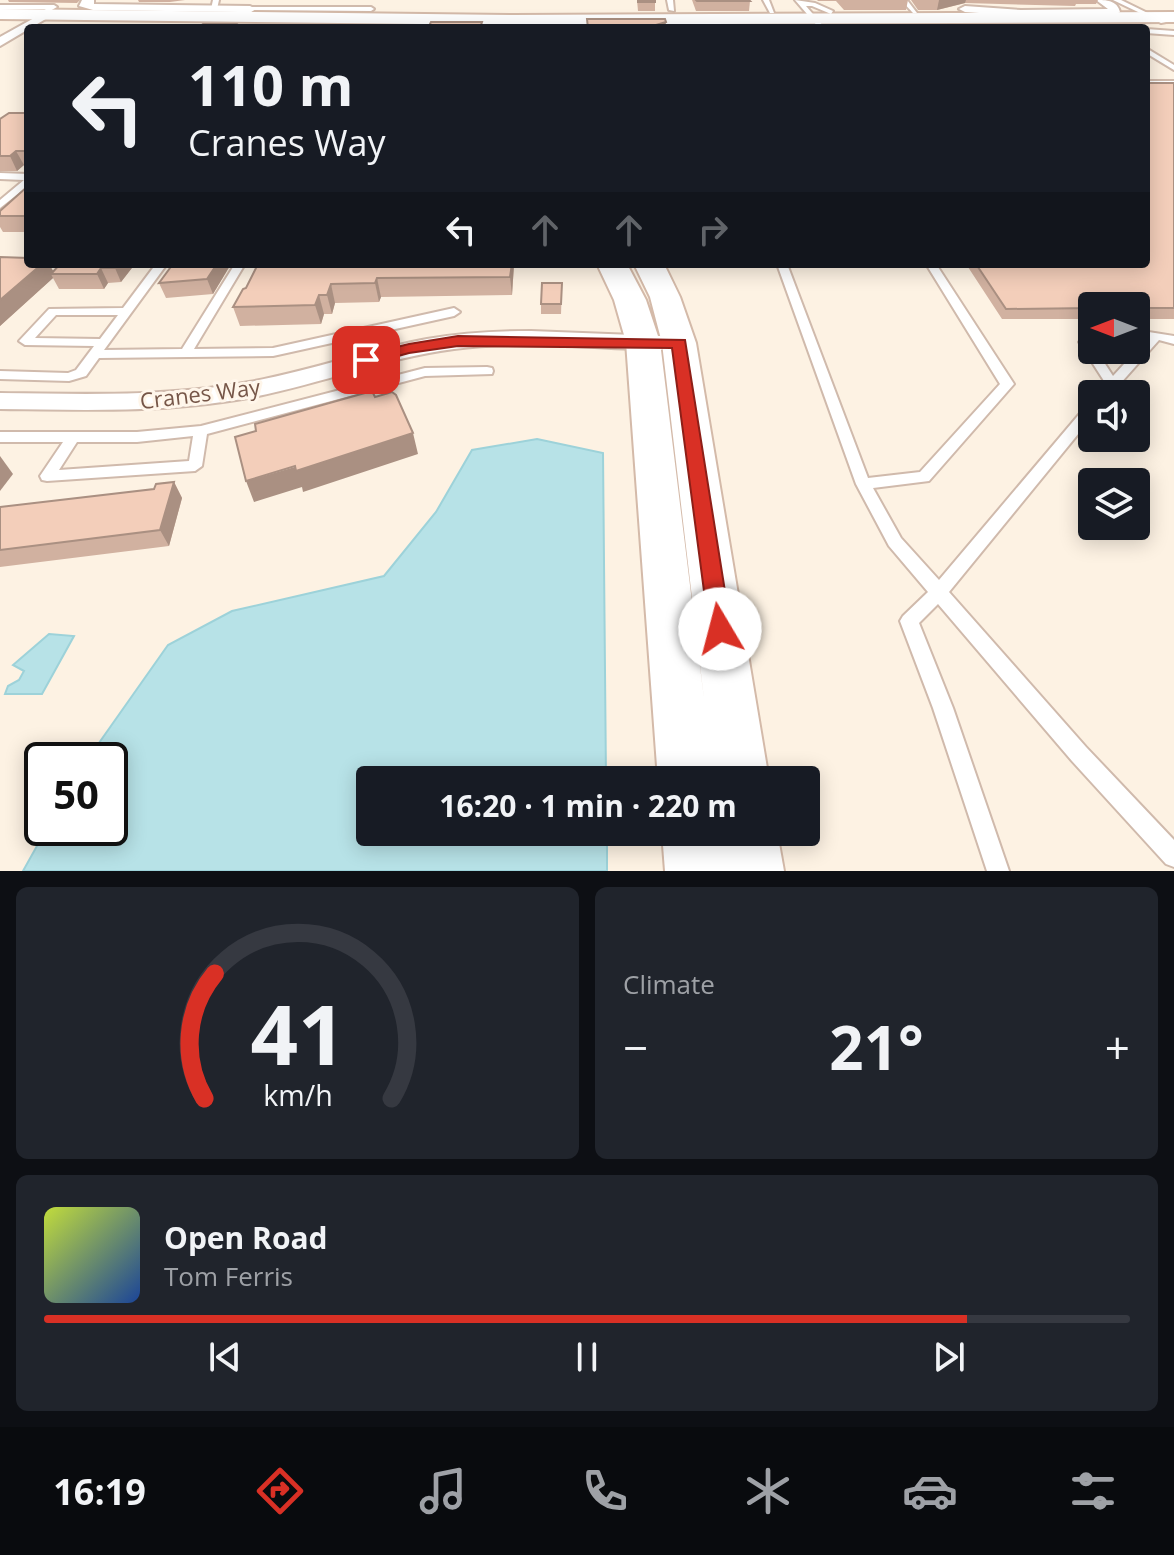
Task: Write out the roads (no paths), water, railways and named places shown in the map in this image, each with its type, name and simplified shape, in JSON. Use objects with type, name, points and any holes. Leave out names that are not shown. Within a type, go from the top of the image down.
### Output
[{"type":"main road","points":[[0,14],[212,8],[310,22],[368,18],[552,23],[678,20],[808,12]]},
{"type":"main road","points":[[552,23],[808,12],[1164,24]]},
{"type":"main road","points":[[614,268],[630,300],[661,343],[738,766]]},
{"type":"main road","points":[[651,268],[665,297],[653,413],[685,766]]},
{"type":"main road","points":[[692,846],[695,871]]},
{"type":"main road","points":[[750,846],[754,871]]},
{"type":"street","points":[[89,0],[83,4],[93,7],[212,8]]},
{"type":"street","points":[[245,12],[260,0]]},
{"type":"street","points":[[955,0],[976,18],[1021,13],[1114,12],[1113,7],[1101,0]]},
{"type":"street","points":[[195,24],[212,8]]},
{"type":"street","points":[[28,24],[43,14]]},
{"type":"street","points":[[0,42],[24,26]]},
{"type":"street","name":"Cranes Way","points":[[0,401],[129,403],[192,399],[251,390],[395,352],[458,341],[661,343]]},
{"type":"lane","points":[[245,12],[368,18],[376,0]]},
{"type":"lane","points":[[670,0],[678,20]]},
{"type":"lane","points":[[766,0],[772,12]]},
{"type":"lane","points":[[904,0],[915,12]]},
{"type":"lane","points":[[1116,0],[1164,24]]},
{"type":"lane","points":[[0,7],[54,7],[43,14]]},
{"type":"lane","points":[[1150,53],[1174,68]]},
{"type":"lane","points":[[1150,83],[1174,83]]},
{"type":"lane","points":[[0,176],[24,179]]},
{"type":"lane","points":[[0,205],[24,183]]},
{"type":"lane","points":[[0,375],[69,377],[81,373],[159,268]]},
{"type":"lane","points":[[185,354],[238,268]]},
{"type":"lane","points":[[783,268],[863,484],[895,542],[1079,754],[1174,856]]},
{"type":"lane","points":[[863,484],[924,477],[1007,384],[934,268]]},
{"type":"lane","points":[[105,343],[25,341],[53,311],[127,312]]},
{"type":"lane","points":[[96,354],[273,352],[454,312]]},
{"type":"lane","points":[[1150,335],[1174,340]]},
{"type":"lane","points":[[1116,380],[1156,336]]},
{"type":"lane","points":[[395,352],[407,377]]},
{"type":"lane","name":"Cranes Way","points":[[0,437],[72,439],[201,431],[425,372],[487,371]]},
{"type":"lane","points":[[998,871],[943,708],[909,621],[938,593],[1078,425]]},
{"type":"lane","name":"Cranes Way","points":[[72,439],[47,476],[195,466],[201,431]]},
{"type":"water","points":[[537,439],[603,453],[606,766],[356,766],[356,846],[607,846],[607,871],[23,871],[37,846],[128,846],[128,742],[100,742],[168,645],[232,611],[384,576],[436,512],[472,450]]},
{"type":"water","points":[[49,634],[74,636],[42,694],[5,694],[8,686],[19,680],[24,671],[13,665]]}]
